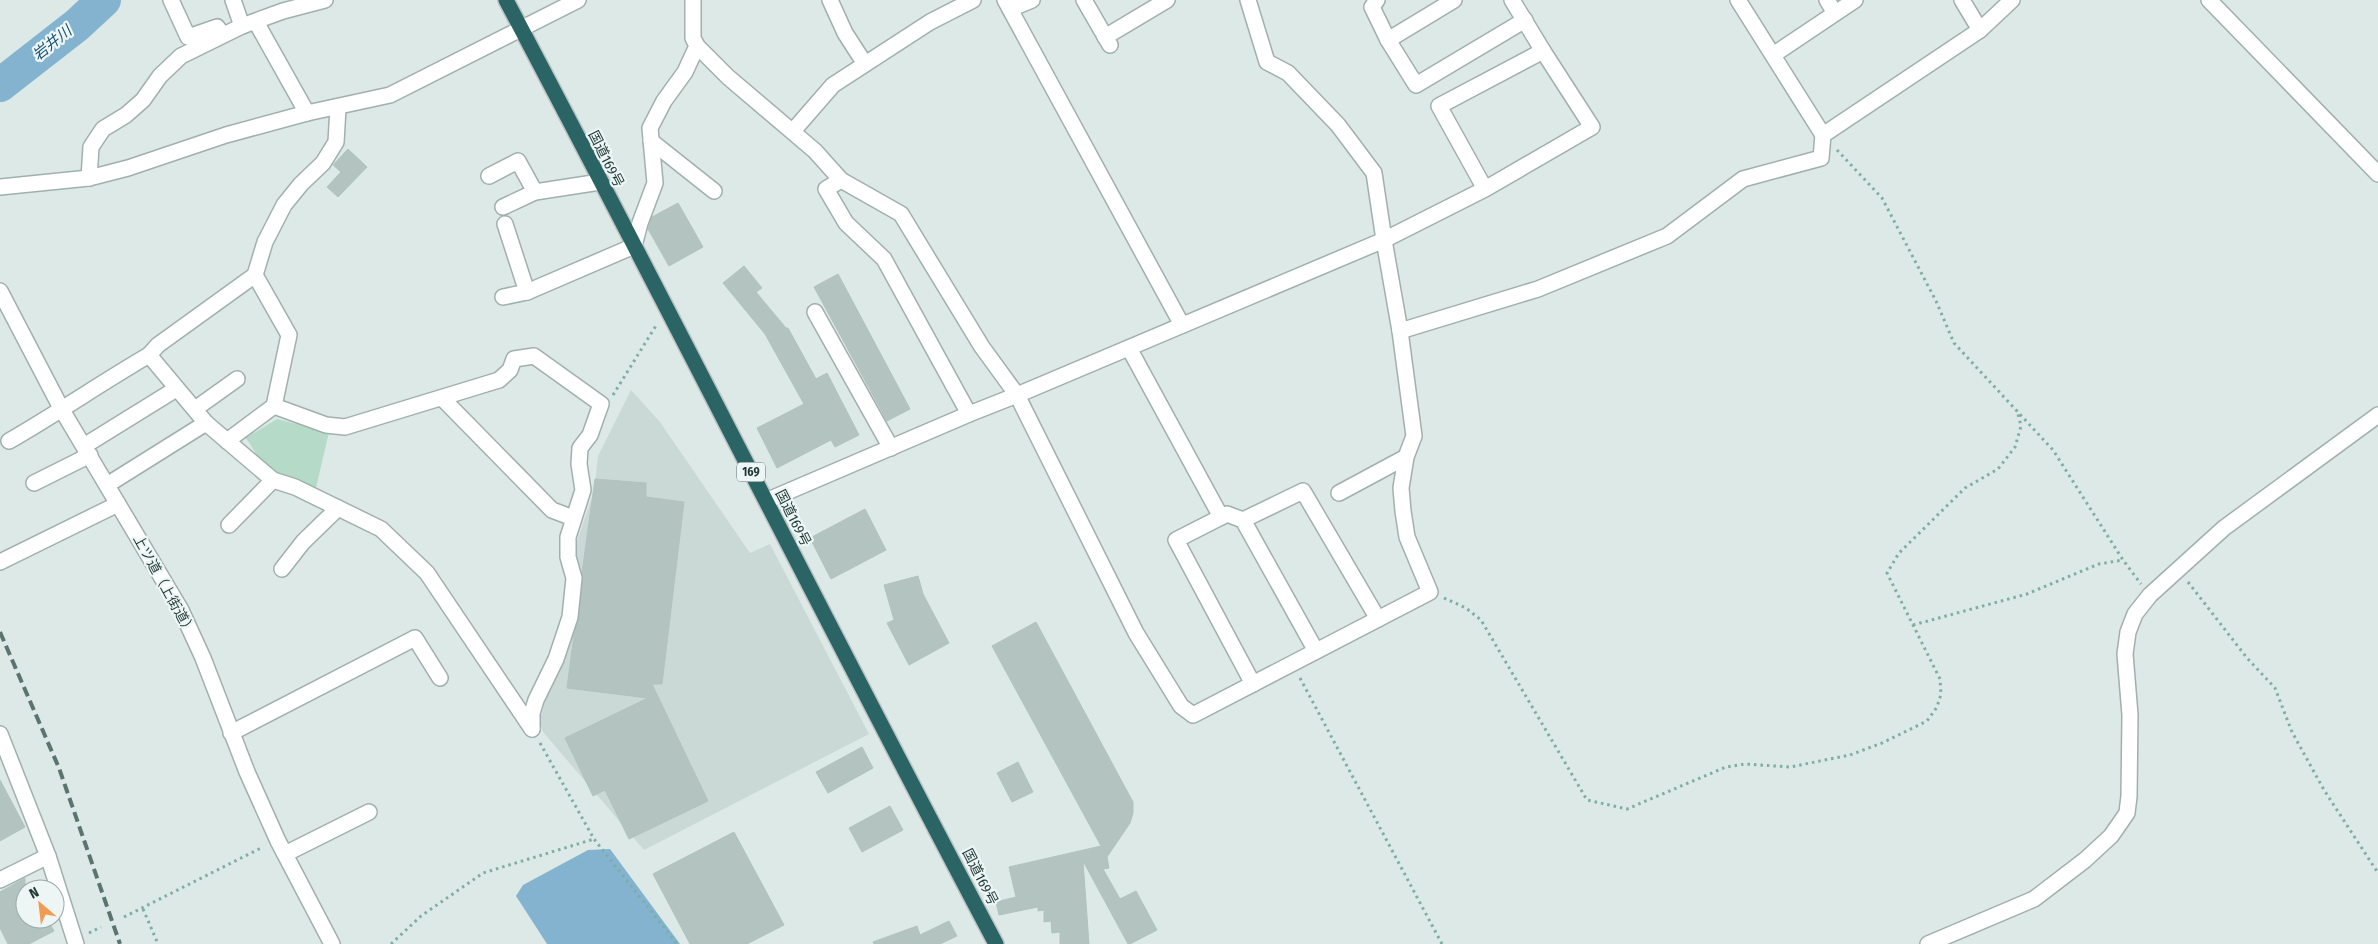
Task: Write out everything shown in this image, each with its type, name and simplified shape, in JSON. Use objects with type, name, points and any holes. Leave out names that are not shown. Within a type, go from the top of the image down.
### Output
[{"type":"highway","name":"国道169号","points":[[506,0],[600,182],[667,306],[996,944]]},
{"type":"street","points":[[171,0],[188,38],[217,28],[223,34]]},
{"type":"street","points":[[233,0],[307,113]]},
{"type":"street","points":[[89,178],[91,147],[103,129],[126,115],[143,100],[160,76],[181,56],[223,34],[283,10],[325,0]]},
{"type":"street","points":[[0,187],[89,178],[128,168],[226,136],[307,113],[338,108],[390,95],[480,48],[522,30],[578,0]]},
{"type":"street","points":[[694,0],[693,38],[697,46],[728,77],[815,151],[841,180],[901,214],[982,347],[1017,395],[1136,633],[1181,706],[1193,715],[1430,592],[1407,537],[1401,488],[1406,457],[1414,436],[1400,331],[1374,172],[1338,125],[1288,73],[1267,62],[1248,0]]},
{"type":"street","points":[[830,0],[845,33],[865,64]]},
{"type":"street","points":[[793,131],[833,85],[930,22],[973,0]]},
{"type":"street","points":[[1032,0],[1008,5],[1182,325]]},
{"type":"street","points":[[1084,0],[1108,42],[1167,0]]},
{"type":"street","points":[[1377,0],[1372,7],[1388,40],[1416,84],[1525,20]]},
{"type":"street","points":[[1388,40],[1454,0]]},
{"type":"street","points":[[766,501],[1384,240],[1485,189],[1592,127],[1512,0]]},
{"type":"street","points":[[1400,331],[1538,289],[1667,236],[1743,179],[1821,158],[1823,135],[1738,0]]},
{"type":"street","points":[[1827,0],[1835,13]]},
{"type":"street","points":[[1773,55],[1855,0]]},
{"type":"street","points":[[1962,0],[1980,30]]},
{"type":"street","points":[[1823,135],[1980,30],[2012,0]]},
{"type":"street","points":[[2209,0],[2378,174]]},
{"type":"street","points":[[503,297],[527,292],[634,246],[640,223],[655,183],[650,128],[664,101],[685,72],[697,46]]},
{"type":"street","points":[[1485,189],[1439,106],[1543,51]]},
{"type":"street","points":[[9,441],[62,410],[76,398],[149,355],[158,345],[255,275],[265,242],[284,205],[301,184],[324,163],[336,142],[338,108]]},
{"type":"street","points":[[651,141],[714,190]]},
{"type":"street","points":[[490,176],[518,161],[536,192]]},
{"type":"street","points":[[841,180],[826,189],[846,223],[884,259],[969,414]]},
{"type":"street","points":[[502,208],[536,192],[600,182]]},
{"type":"street","points":[[505,224],[527,292]]},
{"type":"street","points":[[227,441],[274,406],[289,336],[255,275]]},
{"type":"street","name":"上ツ道（上街道）","points":[[0,291],[62,410],[181,610],[203,658],[231,734],[278,841],[332,944]]},
{"type":"street","points":[[815,312],[891,448]]},
{"type":"street","points":[[1129,348],[1221,517]]},
{"type":"street","points":[[149,355],[206,423],[273,480],[296,487],[381,529],[427,573],[532,729]]},
{"type":"street","points":[[274,406],[326,425],[345,426],[499,380],[510,370],[514,359],[534,356],[600,404],[590,435],[580,448],[579,464],[583,490],[573,518],[568,547],[568,556],[574,578],[570,617],[556,659],[536,700],[532,713],[532,729]]},
{"type":"street","points":[[195,409],[237,379]]},
{"type":"street","points":[[34,483],[87,450],[176,389]]},
{"type":"street","points":[[442,398],[552,510],[573,518]]},
{"type":"street","points":[[1928,944],[2034,899],[2100,847],[2111,836],[2127,813],[2131,778],[2130,715],[2125,654],[2128,632],[2136,614],[2150,595],[2224,528],[2378,415]]},
{"type":"street","points":[[107,485],[206,423]]},
{"type":"street","points":[[1338,493],[1406,457]]},
{"type":"street","points":[[229,525],[273,480]]},
{"type":"street","points":[[1243,520],[1303,491],[1378,619]]},
{"type":"street","points":[[0,562],[118,504]]},
{"type":"street","points":[[282,569],[302,542],[338,508]]},
{"type":"street","points":[[1253,684],[1176,540],[1221,517],[1227,514],[1243,520],[1316,652]]},
{"type":"street","points":[[231,734],[415,638],[440,678]]},
{"type":"street","points":[[0,734],[5,758],[48,856],[76,944]]},
{"type":"street","points":[[285,854],[369,812]]},
{"type":"street","points":[[0,880],[48,856]]},
{"type":"path","points":[[1823,135],[1882,198],[1936,301],[1954,343],[2053,450],[2122,560],[2150,595]]},
{"type":"path","points":[[600,404],[608,404],[667,306]]},
{"type":"path","points":[[1430,592],[1466,608],[1481,620],[1586,800],[1627,809],[1726,767],[1745,764],[1790,768],[1850,755],[1882,743],[1927,721],[1937,707],[1941,694],[1940,679],[1887,572],[1899,553],[1966,488],[1998,469],[2015,448],[2021,426],[2016,410]]},
{"type":"path","points":[[1913,625],[2027,594],[2099,564],[2122,560]]},
{"type":"path","points":[[2177,569],[2247,658],[2275,688],[2296,741],[2324,790],[2378,872]]},
{"type":"path","points":[[1293,664],[1442,944]]},
{"type":"path","points":[[532,729],[594,839],[677,944]]},
{"type":"path","points":[[391,944],[421,916],[483,873],[594,839]]},
{"type":"path","points":[[124,917],[143,909],[218,868],[278,841]]},
{"type":"path","points":[[143,909],[158,944]]},
{"type":"shaded area","points":[[631,390],[660,422],[750,553],[770,544],[869,734],[644,850],[543,732],[539,722],[550,686],[565,658],[578,608],[581,586],[574,550],[594,491],[598,456]]},
{"type":"green space","points":[[277,419],[329,432],[316,488],[277,475],[266,469],[246,438]]},
{"type":"water","points":[[610,849],[680,944],[547,944],[516,896],[523,885],[588,850]]},
{"type":"building","points":[[348,149],[367,167],[338,197],[327,187],[341,172],[333,165]]},
{"type":"building","points":[[678,203],[703,247],[669,266],[648,229],[652,217]]},
{"type":"building","points":[[744,266],[762,288],[756,292],[788,328],[816,379],[827,373],[859,435],[835,447],[831,440],[777,468],[757,428],[804,404],[765,334],[723,283]]},
{"type":"building","points":[[838,274],[910,409],[887,421],[814,287]]},
{"type":"building","points":[[595,479],[646,483],[646,497],[684,502],[662,684],[652,684],[708,801],[629,839],[605,790],[593,796],[565,738],[648,698],[567,688],[574,635],[579,618],[582,573]]},
{"type":"building","points":[[865,509],[886,550],[831,579],[810,538]]},
{"type":"building","points":[[918,576],[923,594],[949,643],[909,665],[887,623],[894,620],[884,585]]},
{"type":"building","points":[[1036,622],[1133,802],[1133,813],[1130,823],[1107,857],[1109,868],[1103,869],[1120,899],[1136,891],[1157,930],[1130,944],[1128,944],[1083,861],[1089,944],[1060,944],[1060,932],[1052,933],[1051,921],[1044,922],[1044,910],[1038,911],[1038,907],[999,915],[996,902],[1016,897],[1009,867],[1101,846],[992,646]]},
{"type":"building","points":[[862,747],[873,768],[828,793],[816,772]]},
{"type":"building","points":[[1018,762],[1033,792],[1012,802],[997,773]]},
{"type":"building","points":[[0,780],[25,827],[0,841]]},
{"type":"building","points":[[890,806],[903,830],[862,852],[849,828]]},
{"type":"building","points":[[734,832],[784,925],[747,944],[690,944],[653,874]]},
{"type":"building","points":[[15,884],[15,929],[53,929],[54,931],[29,944],[8,944],[0,928],[0,892]]},
{"type":"building","points":[[949,921],[957,936],[940,944],[874,944],[873,942],[917,926],[920,935]]},
{"type":"waterway","name":"岩井川","points":[[0,85],[77,25],[104,0]]},
{"type":"railway","points":[[0,632],[59,768],[120,944]]}]
